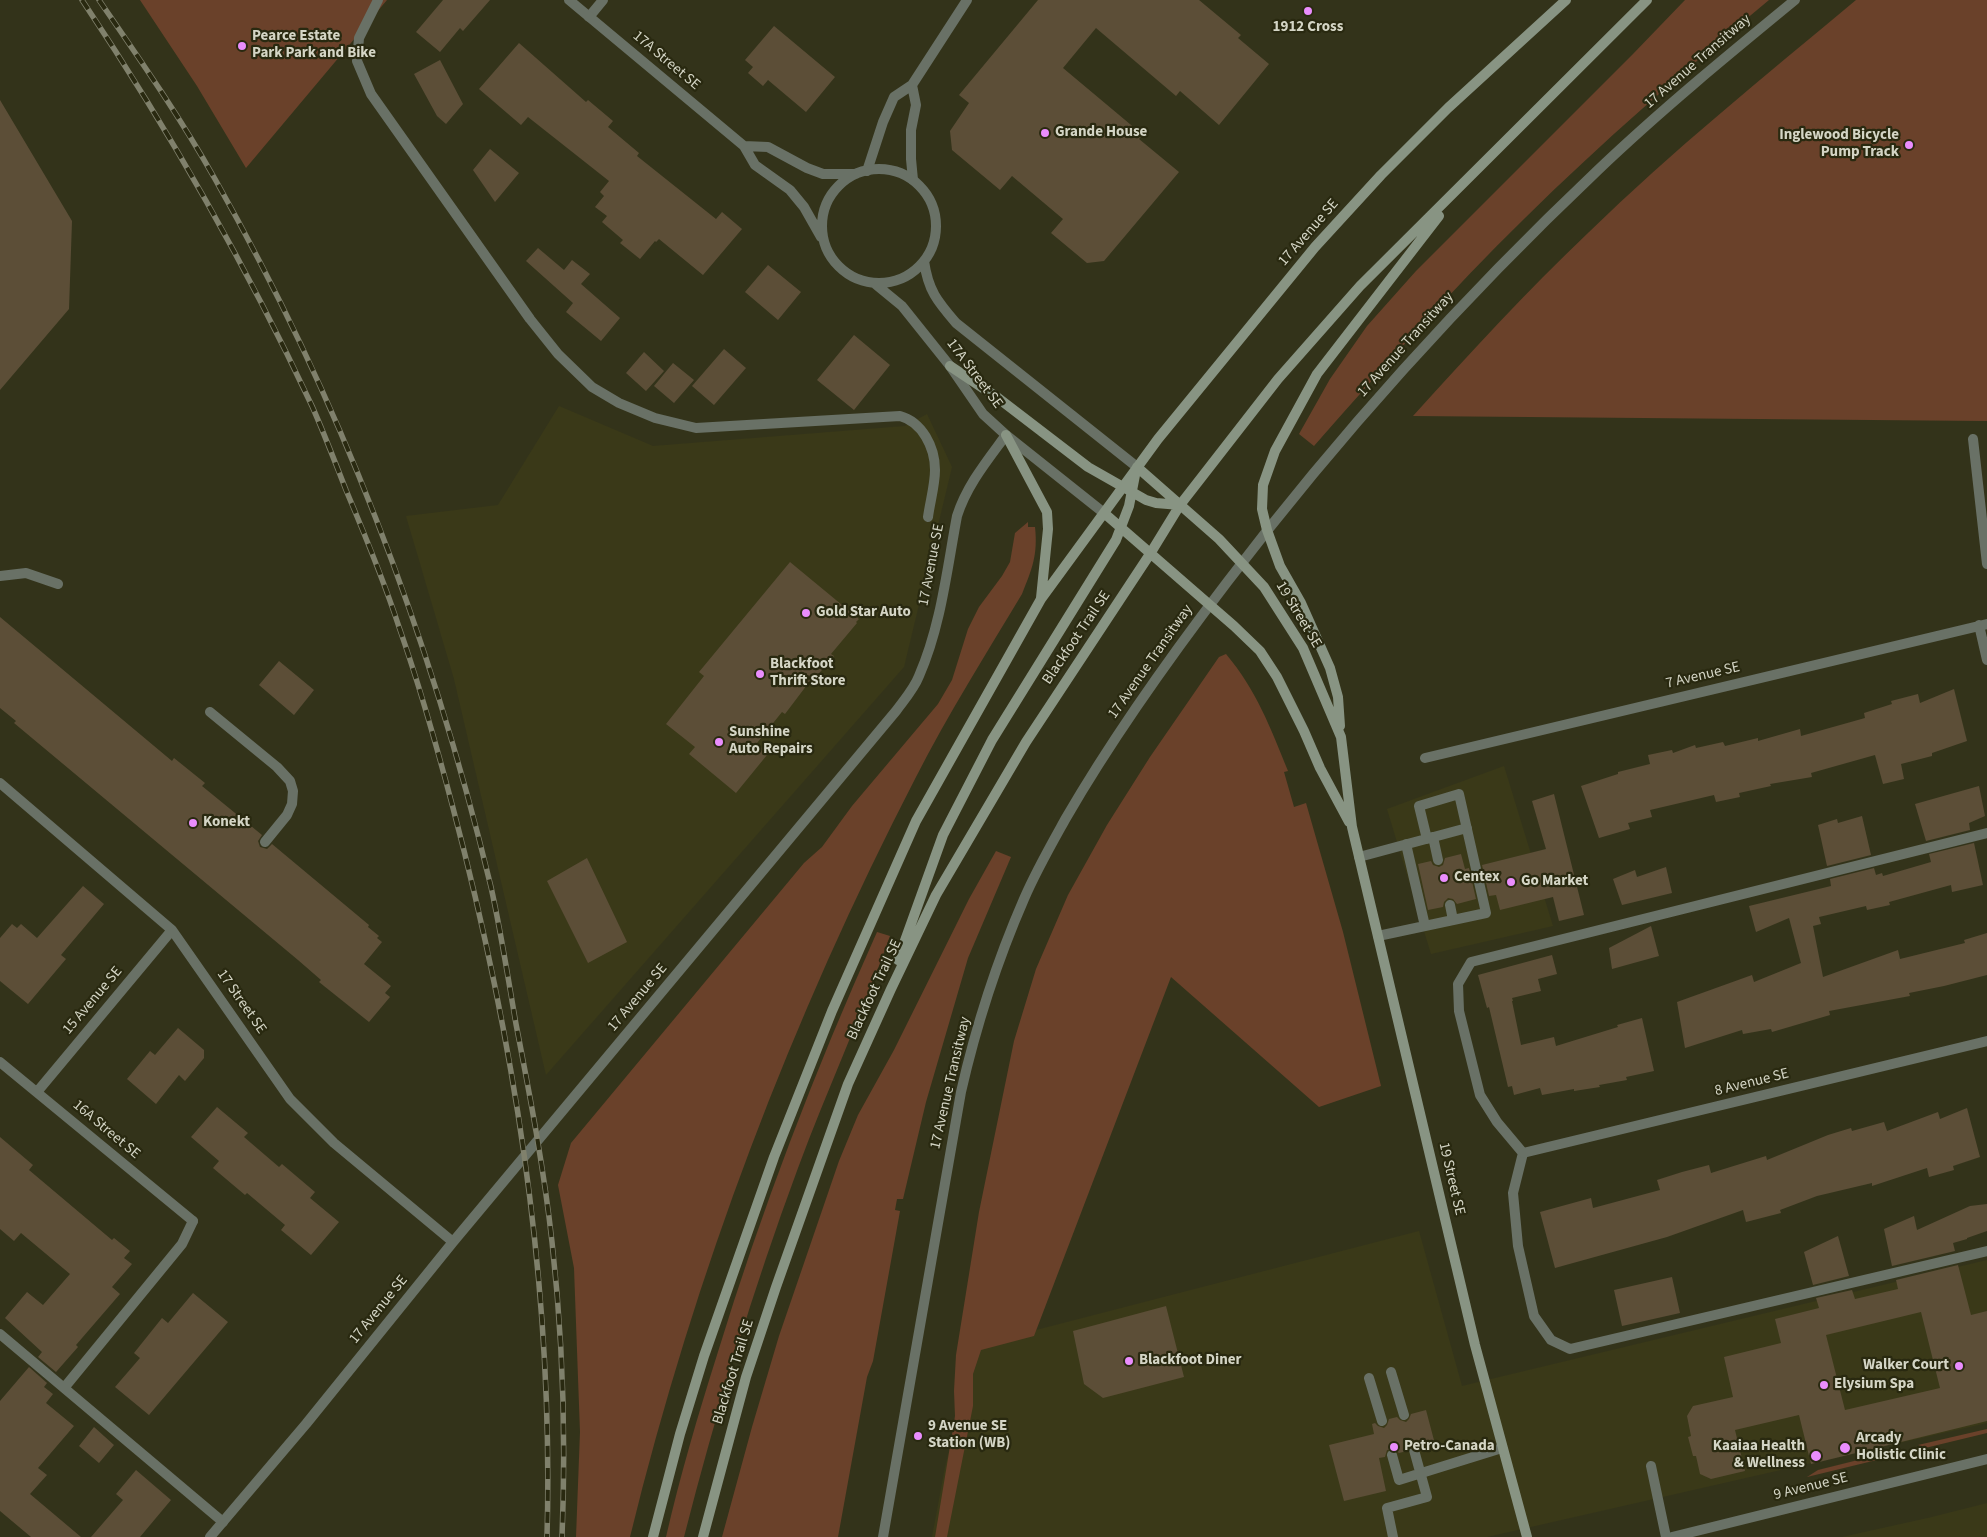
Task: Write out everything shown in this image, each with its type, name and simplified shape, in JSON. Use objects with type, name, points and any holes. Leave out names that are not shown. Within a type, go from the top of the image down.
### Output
[{"type":"main road","name":"17 Avenue SE","points":[[1104,513],[1127,490],[1137,467],[1315,247],[1381,175],[1448,108],[1566,0]]},
{"type":"main road","points":[[950,366],[998,398],[1088,467],[1127,490],[1156,503],[1180,505],[1278,379],[1353,294],[1647,0]]},
{"type":"main road","points":[[1341,737],[1338,697],[1330,668],[1301,603],[1280,566],[1267,530],[1262,509],[1263,485],[1274,451],[1317,374],[1404,260],[1470,178]]},
{"type":"main road","points":[[1006,435],[1047,512],[1048,529],[1041,600]]},
{"type":"main road","name":"19 Street SE","points":[[1137,467],[1243,562],[1273,599],[1303,648],[1341,737],[1352,826],[1359,857],[1475,1345],[1526,1537]]},
{"type":"main road","points":[[879,1014],[943,835],[992,740],[1116,540],[1129,506],[1127,490]]},
{"type":"main road","name":"Blackfoot Trail SE","points":[[703,1537],[746,1377],[776,1287],[848,1084],[879,1014],[936,895],[1016,759],[1180,505]]},
{"type":"main road","name":"19 Street SE","points":[[1104,513],[1260,651],[1277,677],[1320,768],[1352,826]]},
{"type":"main road","name":"Blackfoot Trail SE","points":[[653,1537],[680,1434],[704,1356],[774,1157],[832,1011],[916,820],[1041,600],[1104,513]]},
{"type":"street","points":[[378,0],[359,38],[357,61],[371,94],[530,319],[558,354],[592,387],[619,404],[655,418],[696,428],[900,416],[910,418],[921,430],[931,446],[935,470],[928,517]]},
{"type":"street","name":"17A Street SE","points":[[570,0],[744,146],[755,165],[790,190],[804,207],[824,242]]},
{"type":"street","points":[[590,17],[603,0]]},
{"type":"street","points":[[744,146],[768,147],[807,168],[823,174],[862,172],[883,169],[899,173],[913,180],[924,191],[932,204],[936,218],[936,234],[924,261],[906,276],[885,283],[874,283],[860,280],[848,274],[837,265],[824,242],[823,215],[835,190],[845,181],[862,172],[894,96],[912,84],[967,0]]},
{"type":"street","name":"17 Avenue Transitway","points":[[882,1537],[970,1049],[995,973],[1024,897],[1049,848],[1085,786],[1162,669],[1267,530],[1316,469],[1410,362],[1471,295],[1601,167],[1794,0]]},
{"type":"street","points":[[912,84],[916,104],[911,130],[913,180]]},
{"type":"street","name":"17A Street SE","points":[[924,261],[927,282],[940,304],[956,323],[1137,467]]},
{"type":"street","name":"17A Street SE","points":[[874,283],[902,306],[950,366],[983,414],[1006,435],[1104,513]]},
{"type":"street","name":"17 Avenue SE","points":[[210,1537],[306,1424],[453,1242],[896,712],[919,678],[926,659],[936,624],[962,499],[982,467],[1006,435]]},
{"type":"street","points":[[1973,439],[1987,564]]},
{"type":"street","points":[[0,576],[26,573],[58,584]]},
{"type":"street","points":[[1983,624],[1987,660]]},
{"type":"street","name":"7 Avenue SE","points":[[1425,758],[1983,624]]},
{"type":"street","points":[[210,712],[277,767],[290,781],[293,791],[292,804],[287,815],[265,842]]},
{"type":"street","name":"17 Street SE","points":[[0,783],[172,930],[290,1099],[334,1143],[453,1242]]},
{"type":"street","points":[[1378,936],[1486,913],[1459,794],[1419,806],[1438,860]]},
{"type":"street","points":[[1359,857],[1467,828]]},
{"type":"street","points":[[1987,833],[1472,962],[1458,984],[1459,1011],[1480,1095],[1497,1122],[1523,1154],[1513,1193],[1518,1246],[1534,1316],[1551,1340],[1570,1349],[1987,1251]]},
{"type":"street","points":[[1406,844],[1425,926]]},
{"type":"street","points":[[1450,905],[1453,920]]},
{"type":"street","name":"15 Avenue SE","points":[[37,1092],[172,930]]},
{"type":"street","name":"8 Avenue SE","points":[[1523,1154],[1987,1041]]},
{"type":"street","name":"16A Street SE","points":[[0,1062],[192,1221],[182,1244],[64,1388]]},
{"type":"street","points":[[0,1334],[223,1522]]},
{"type":"street","points":[[1392,1372],[1404,1415]]},
{"type":"street","points":[[1369,1378],[1382,1421]]},
{"type":"street","points":[[1392,1455],[1399,1480],[1502,1448]]},
{"type":"street","points":[[1393,1537],[1387,1508],[1427,1497],[1414,1450]]},
{"type":"street","name":"9 Avenue SE","points":[[1672,1537],[1987,1458]]},
{"type":"street","points":[[1651,1466],[1666,1537]]},
{"type":"shaded area","points":[[140,0],[387,0],[246,168],[197,86]]},
{"type":"shaded area","points":[[1685,0],[1769,0],[1644,107],[1524,219],[1443,302],[1314,446],[1299,434],[1330,379],[1367,326],[1416,271]]},
{"type":"shaded area","points":[[1856,0],[1987,0],[1987,421],[1413,416],[1521,300],[1620,202],[1720,114]]},
{"type":"shaded area","points":[[559,406],[653,446],[905,426],[927,414],[952,467],[904,667],[546,1075],[454,679],[406,516],[498,505]]},
{"type":"shaded area","points":[[1028,522],[1028,527],[1035,527],[1036,546],[1031,569],[1022,594],[941,730],[870,868],[788,1054],[750,1148],[685,1340],[656,1438],[630,1537],[576,1537],[580,1432],[574,1268],[558,1185],[571,1143],[804,863],[822,847],[852,806],[938,704],[952,680],[968,629],[979,607],[1010,562],[1015,533]]},
{"type":"shaded area","points":[[1226,654],[1246,682],[1269,724],[1288,771],[1284,772],[1294,807],[1306,803],[1343,932],[1381,1086],[1319,1107],[1171,977],[1034,1336],[981,1350],[973,1374],[973,1406],[947,1537],[935,1537],[955,1416],[956,1355],[979,1212],[1014,1041],[1036,969],[1068,895],[1107,825],[1150,757],[1219,657]]},
{"type":"shaded area","points":[[1504,766],[1553,926],[1431,954],[1387,809]]},
{"type":"shaded area","points":[[996,851],[1011,857],[968,958],[926,1102],[903,1199],[897,1199],[895,1210],[900,1211],[873,1361],[867,1377],[838,1537],[722,1537],[779,1336],[839,1161],[858,1115],[894,1050],[969,899]]},
{"type":"shaded area","points":[[877,932],[890,936],[781,1213],[722,1397],[684,1537],[666,1537],[696,1423],[752,1248],[790,1141],[832,1036]]},
{"type":"shaded area","points":[[1419,1231],[1462,1386],[1987,1260],[1987,1423],[1487,1537],[932,1537],[945,1467],[971,1363],[982,1344]]},
{"type":"shaded area","points":[[1987,1429],[1987,1433],[1925,1448],[1918,1445]]},
{"type":"shaded area","points":[[1890,1452],[1889,1457],[1807,1477],[1818,1470]]},
{"type":"shaded area","points":[[1987,1503],[1987,1537],[1842,1537],[1932,1517]]},
{"type":"building","points":[[443,0],[490,0],[463,31],[460,28],[440,52],[416,32]]},
{"type":"building","name":"Grande House","points":[[1038,0],[1199,0],[1241,35],[1238,38],[1269,64],[1219,125],[1180,91],[1176,96],[1096,28],[1063,68],[1143,135],[1139,139],[1179,172],[1104,261],[1087,263],[1051,233],[1063,219],[1012,176],[1000,190],[952,150],[950,131],[969,103],[959,95]]},
{"type":"building","points":[[774,26],[835,77],[806,112],[768,80],[763,86],[748,73],[753,67],[745,60]]},
{"type":"building","points":[[519,43],[586,102],[588,100],[613,121],[608,127],[639,153],[637,156],[716,219],[722,212],[742,229],[703,275],[659,239],[655,241],[640,259],[620,243],[623,240],[602,222],[607,216],[595,207],[604,196],[600,192],[609,181],[528,117],[521,125],[479,89]]},
{"type":"building","points":[[440,60],[463,104],[446,124],[437,116],[414,74]]},
{"type":"building","points":[[0,100],[72,221],[69,309],[0,390]]},
{"type":"building","points":[[490,149],[519,173],[495,202],[473,170]]},
{"type":"building","points":[[538,248],[564,270],[572,260],[590,274],[581,284],[620,318],[601,341],[566,312],[573,303],[526,261]]},
{"type":"building","points":[[768,265],[801,292],[778,320],[745,292]]},
{"type":"building","points":[[854,335],[890,365],[854,410],[817,380]]},
{"type":"building","points":[[724,349],[746,368],[714,405],[692,386]]},
{"type":"building","points":[[644,352],[664,371],[646,391],[626,373]]},
{"type":"building","points":[[673,363],[694,380],[674,403],[654,386]]},
{"type":"building","points":[[790,562],[859,619],[831,654],[834,656],[815,678],[813,677],[785,714],[782,712],[757,743],[767,755],[736,793],[689,754],[695,747],[666,724],[704,676],[699,672]]},
{"type":"building","name":"Konekt","points":[[0,617],[172,761],[174,758],[205,783],[202,786],[262,835],[258,841],[260,847],[267,849],[272,844],[369,925],[368,927],[379,936],[377,938],[382,942],[364,964],[391,986],[385,993],[390,997],[369,1022],[319,982],[321,980],[298,960],[14,723],[16,721],[0,708]]},
{"type":"building","points":[[279,661],[314,690],[294,715],[259,685]]},
{"type":"building","points":[[1954,689],[1967,741],[1932,753],[1932,756],[1901,764],[1904,779],[1883,784],[1875,755],[1811,773],[1812,777],[1770,784],[1771,786],[1739,793],[1740,797],[1716,802],[1714,795],[1650,810],[1652,817],[1628,823],[1630,829],[1599,838],[1581,786],[1618,774],[1618,772],[1650,764],[1648,755],[1672,750],[1673,753],[1695,745],[1696,748],[1723,742],[1725,746],[1758,738],[1758,741],[1800,729],[1801,736],[1865,718],[1864,713],[1892,704],[1891,701],[1918,694],[1920,703]]},
{"type":"building","points":[[1979,786],[1985,816],[1969,823],[1970,830],[1926,841],[1915,804]]},
{"type":"building","points":[[1554,794],[1584,915],[1559,921],[1553,897],[1500,910],[1496,895],[1489,896],[1482,865],[1546,849],[1532,801]]},
{"type":"building","points":[[1862,816],[1871,855],[1827,866],[1818,825],[1837,819],[1838,823]]},
{"type":"building","points":[[1974,843],[1983,885],[1952,892],[1951,885],[1889,902],[1890,905],[1867,910],[1866,906],[1819,917],[1821,924],[1813,926],[1823,977],[1898,950],[1900,959],[1965,943],[1964,940],[1987,933],[1987,975],[1909,993],[1910,996],[1829,1011],[1830,1015],[1772,1032],[1771,1029],[1743,1034],[1742,1030],[1685,1048],[1677,1002],[1752,975],[1754,982],[1801,963],[1789,918],[1756,932],[1749,906],[1831,886],[1830,879],[1874,868],[1876,875],[1882,873],[1883,876],[1931,862],[1929,854]]},
{"type":"building","points":[[1461,854],[1465,869],[1469,868],[1476,899],[1457,904],[1453,899],[1448,898],[1444,902],[1443,907],[1428,910],[1418,864],[1431,861],[1433,865],[1439,867],[1443,865],[1445,858]]},
{"type":"building","points":[[587,858],[627,942],[588,963],[547,881]]},
{"type":"building","points":[[1666,867],[1672,893],[1622,905],[1613,879],[1635,870],[1637,877]]},
{"type":"building","points":[[83,886],[104,904],[61,955],[66,959],[28,1004],[0,981],[0,938],[12,924],[17,928],[21,924],[37,938]]},
{"type":"building","points":[[1651,926],[1659,956],[1612,969],[1609,948]]},
{"type":"building","points":[[1552,955],[1557,974],[1538,979],[1541,991],[1512,998],[1521,1045],[1554,1037],[1556,1046],[1642,1018],[1654,1071],[1626,1077],[1627,1080],[1599,1085],[1600,1087],[1574,1091],[1574,1089],[1542,1095],[1540,1088],[1514,1095],[1512,1086],[1508,1087],[1489,1007],[1487,1008],[1478,975]]},
{"type":"building","points":[[178,1028],[204,1050],[204,1058],[185,1081],[179,1075],[156,1104],[127,1079],[150,1051],[155,1055]]},
{"type":"building","points":[[217,1107],[248,1133],[244,1137],[279,1167],[282,1164],[315,1192],[310,1198],[339,1222],[311,1255],[281,1230],[285,1225],[247,1193],[245,1195],[213,1168],[219,1161],[191,1137]]},
{"type":"building","points":[[1967,1108],[1980,1157],[1953,1166],[1954,1170],[1929,1177],[1927,1168],[1872,1186],[1872,1183],[1817,1196],[1780,1210],[1781,1213],[1746,1222],[1743,1210],[1667,1237],[1555,1268],[1540,1212],[1591,1198],[1593,1208],[1660,1190],[1657,1180],[1682,1172],[1709,1165],[1711,1173],[1766,1156],[1767,1160],[1828,1135],[1851,1128],[1852,1131],[1884,1122],[1887,1131],[1938,1112],[1940,1119]]},
{"type":"building","points":[[0,1137],[33,1165],[29,1170],[112,1240],[114,1238],[130,1251],[124,1258],[132,1264],[112,1287],[120,1294],[76,1345],[78,1347],[56,1372],[38,1357],[42,1352],[5,1318],[27,1292],[43,1305],[70,1274],[21,1233],[14,1241],[0,1229]]},
{"type":"building","points":[[1987,1204],[1987,1231],[1953,1243],[1955,1251],[1892,1266],[1884,1229],[1914,1216],[1917,1230],[1970,1206]]},
{"type":"building","points":[[1838,1236],[1849,1276],[1813,1285],[1804,1252]]},
{"type":"building","name":"Walker Court","points":[[1958,1265],[1971,1315],[1987,1311],[1987,1421],[1811,1464],[1799,1415],[1735,1430],[1745,1471],[1711,1479],[1700,1474],[1696,1456],[1693,1456],[1688,1437],[1691,1436],[1687,1416],[1693,1406],[1733,1397],[1724,1357],[1781,1343],[1775,1319],[1819,1308],[1816,1298],[1852,1290],[1855,1299],[1898,1289],[1896,1280]],"holes":[[[1921,1312],[1940,1388],[1845,1410],[1826,1335]]]},
{"type":"building","points":[[1672,1277],[1680,1313],[1622,1326],[1614,1290]]},
{"type":"building","points":[[193,1293],[228,1322],[149,1415],[115,1387],[140,1358],[134,1353],[162,1318],[168,1323]]},
{"type":"building","name":"Blackfoot Diner","points":[[1166,1306],[1184,1377],[1103,1398],[1084,1384],[1073,1331]]},
{"type":"building","points":[[29,1367],[47,1383],[44,1387],[53,1394],[46,1403],[74,1426],[38,1468],[47,1475],[30,1494],[81,1537],[31,1537],[0,1511],[0,1401]]},
{"type":"building","points":[[1426,1410],[1435,1444],[1420,1448],[1413,1443],[1407,1451],[1399,1453],[1394,1449],[1387,1450],[1385,1457],[1379,1458],[1386,1491],[1344,1501],[1329,1445],[1374,1434],[1372,1424],[1375,1423],[1384,1428],[1389,1419],[1397,1417],[1406,1422],[1411,1414]]},
{"type":"building","points":[[94,1427],[114,1445],[99,1463],[79,1446]]},
{"type":"building","points":[[136,1470],[171,1500],[140,1537],[91,1537],[123,1500],[116,1494]]},
{"type":"railway","points":[[82,0],[176,148],[233,250],[287,353],[316,416],[374,558],[421,695],[447,785],[495,988],[512,1078],[526,1170],[537,1261],[544,1353],[548,1445],[547,1537]]},
{"type":"railway","points":[[99,0],[159,88],[202,156],[261,263],[303,349],[342,435],[378,523],[411,612],[440,703],[467,794],[491,887],[545,1187],[556,1279],[561,1353],[564,1463],[562,1537]]},
{"type":"place","name":"1912 Cross","points":[[1308,11]]},
{"type":"place","name":"Pearce Estate Park Park and Bike","points":[[242,46]]},
{"type":"place","name":"Grande House","points":[[1045,133]]},
{"type":"place","name":"Inglewood Bicycle Pump Track","points":[[1909,145]]},
{"type":"place","name":"Gold Star Auto","points":[[806,613]]},
{"type":"place","name":"Blackfoot Thrift Store","points":[[760,674]]},
{"type":"place","name":"Sunshine Auto Repairs","points":[[719,742]]},
{"type":"place","name":"Konekt","points":[[193,823]]},
{"type":"place","name":"Centex","points":[[1444,878]]},
{"type":"place","name":"Go Market","points":[[1511,882]]},
{"type":"place","name":"Blackfoot Diner","points":[[1129,1361]]},
{"type":"place","name":"Walker Court","points":[[1959,1366]]},
{"type":"place","name":"Elysium Spa","points":[[1824,1385]]},
{"type":"place","name":"9 Avenue SE Station (WB)","points":[[918,1436]]},
{"type":"place","name":"Petro-Canada","points":[[1394,1447]]},
{"type":"place","name":"Arcady Holistic Clinic","points":[[1845,1448]]},
{"type":"place","name":"Kaaiaa Health & Wellness","points":[[1816,1456]]}]
